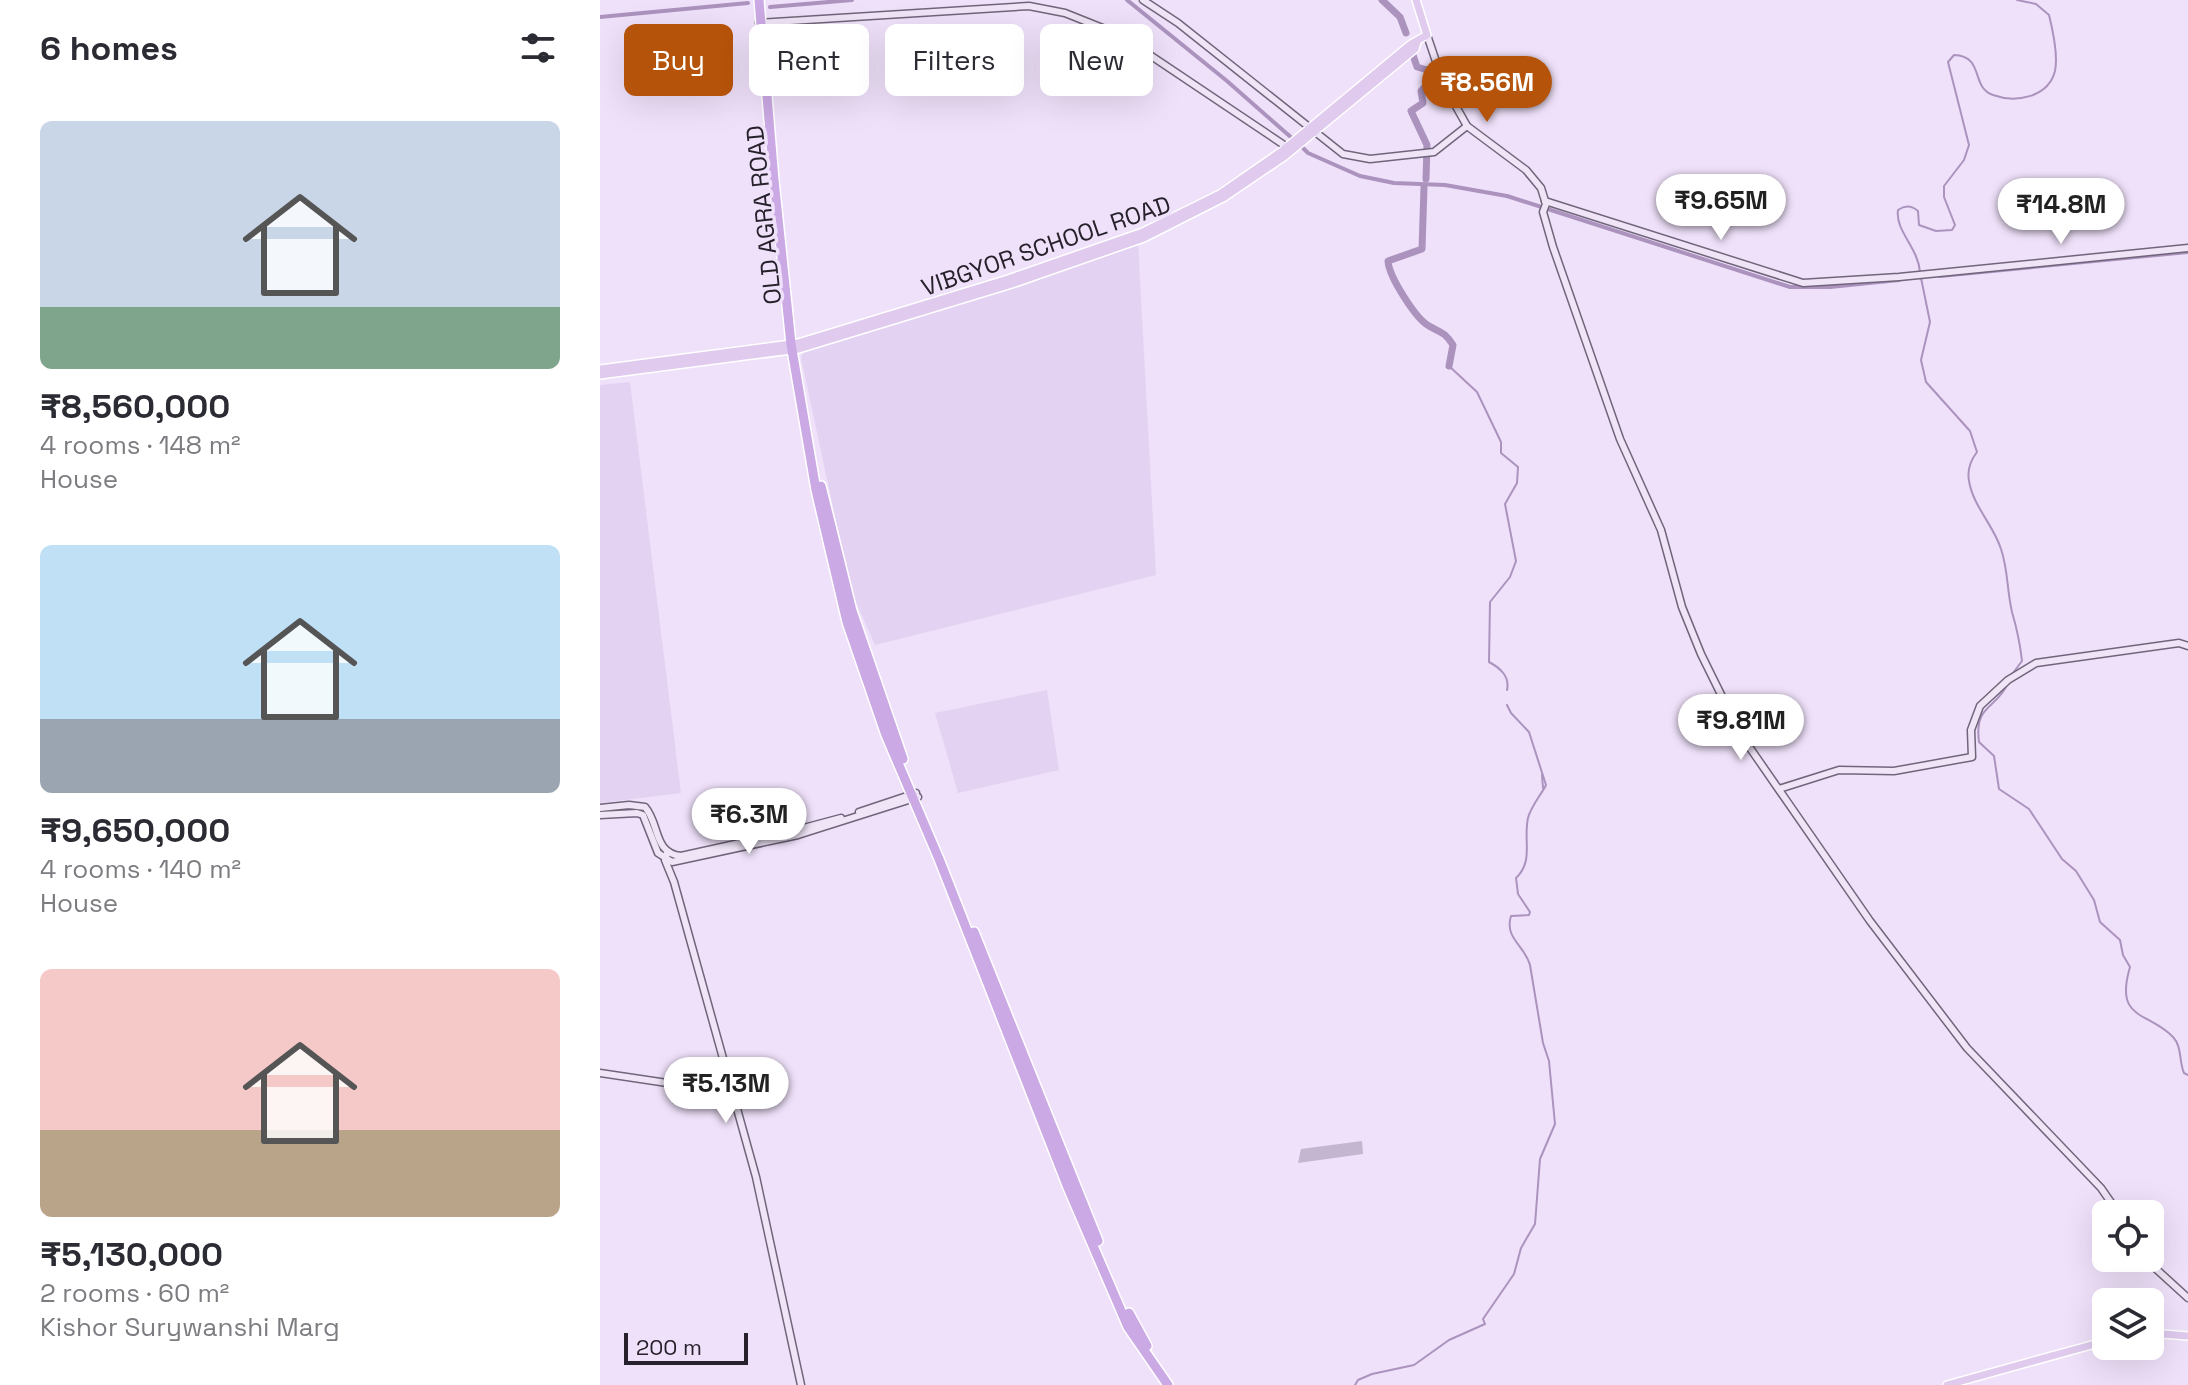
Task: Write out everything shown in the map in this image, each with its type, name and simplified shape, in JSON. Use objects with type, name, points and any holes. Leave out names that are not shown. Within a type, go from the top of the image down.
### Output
[{"type":"highway","points":[[759,0],[795,346],[816,490],[847,622],[886,735],[933,838],[1015,1046],[1127,1311],[1171,1385]]},
{"type":"highway","points":[[795,346],[821,489],[845,586],[914,796]]},
{"type":"main road","points":[[1416,0],[1427,35]]},
{"type":"main road","name":"VIBGYOR SCHOOL ROAD","points":[[600,375],[795,346],[980,291],[1143,232],[1203,206],[1292,145],[1411,44],[1427,35]]},
{"type":"main road","name":"VIBGYOR SCHOOL ROAD","points":[[600,369],[795,346]]},
{"type":"main road","points":[[2164,1334],[2188,1336]]},
{"type":"main road","points":[[1947,1385],[2092,1345]]},
{"type":"street","points":[[1143,0],[1178,23],[1309,132],[1352,157],[1370,159],[1434,152],[1467,126]]},
{"type":"street","points":[[760,20],[1029,6],[1065,13],[1120,35],[1292,145]]},
{"type":"street","points":[[1427,35],[1444,85],[1467,126],[1526,170],[1538,183],[1553,247],[1618,435],[1661,530],[1691,631],[1741,735],[1870,921],[1967,1048],[2109,1200]]},
{"type":"street","points":[[1545,206],[1803,283],[1899,277],[2188,248]]},
{"type":"street","points":[[1779,789],[1839,770],[1894,771],[1972,757],[1971,730],[1984,700],[2036,663],[2175,644],[2188,646]]},
{"type":"street","points":[[600,815],[632,812],[643,815],[656,851],[683,862],[798,835],[914,796]]},
{"type":"street","points":[[600,808],[645,807],[650,812],[666,856],[756,1177],[801,1385]]},
{"type":"street","points":[[600,1073],[734,1093]]},
{"type":"street","points":[[2159,1272],[2188,1298]]},
{"type":"shaded area","points":[[1138,242],[1156,575],[875,645],[856,602],[836,521],[801,358],[805,348]]},
{"type":"shaded area","points":[[630,382],[681,793],[600,803],[600,385]]},
{"type":"shaded area","points":[[1047,690],[1059,770],[958,793],[935,713]]},
{"type":"shaded area","points":[[1362,1141],[1363,1154],[1298,1163],[1301,1149]]},
{"type":"waterway","points":[[770,7],[852,0]]},
{"type":"waterway","points":[[1127,0],[1293,139]]},
{"type":"waterway","points":[[1382,0],[1400,17],[1406,33]]},
{"type":"waterway","points":[[1920,272],[1900,225],[1898,210],[1913,208],[1918,211],[1919,225],[1936,231],[1952,230],[1955,225],[1944,197],[1944,186],[1964,160],[1969,145],[1948,62],[1954,55],[1964,57],[1974,66],[1986,91],[2011,98],[2038,93],[2055,71],[2049,15],[2036,4],[2017,0]]},
{"type":"waterway","points":[[600,17],[748,3]]},
{"type":"waterway","points":[[1412,52],[1417,67],[1431,71],[1433,78],[1421,91],[1423,103],[1411,111],[1427,145],[1426,179]]},
{"type":"waterway","points":[[1300,145],[1308,153],[1360,176],[1394,183],[1445,185],[1507,196],[1790,287],[1830,287],[1899,280]]},
{"type":"waterway","points":[[1424,187],[1422,249],[1388,261],[1393,277],[1411,307],[1424,322],[1445,335],[1453,345],[1449,366]]},
{"type":"waterway","points":[[1940,276],[2188,252]]},
{"type":"waterway","points":[[1921,278],[1930,322],[1921,360],[1926,382],[1970,431],[1977,452],[1969,469],[1971,490],[1998,540],[2003,557],[2022,661],[2010,677]]},
{"type":"waterway","points":[[1449,366],[1477,392],[1501,442],[1501,453],[1518,467],[1517,483],[1505,504],[1516,561],[1510,577],[1490,602],[1489,662],[1503,673],[1507,690]]},
{"type":"waterway","points":[[2008,683],[1983,714],[1978,730],[1979,742],[1994,756],[1999,789],[2029,809],[2062,859],[2076,871],[2094,900],[2100,922],[2120,940],[2130,967],[2126,984],[2130,1006],[2173,1037],[2178,1045],[2184,1073],[2188,1075]]},
{"type":"waterway","points":[[1355,1385],[1358,1380],[1372,1374],[1414,1365],[1449,1340],[1485,1324],[1483,1319],[1514,1274],[1521,1248],[1535,1224],[1540,1159],[1555,1124],[1549,1061],[1530,965],[1510,930],[1510,924],[1511,916],[1529,915],[1530,912],[1518,894],[1516,878],[1525,865],[1529,814],[1546,785],[1529,732],[1507,705]]},
{"type":"waterway","points":[[1542,775],[1543,788]]}]
